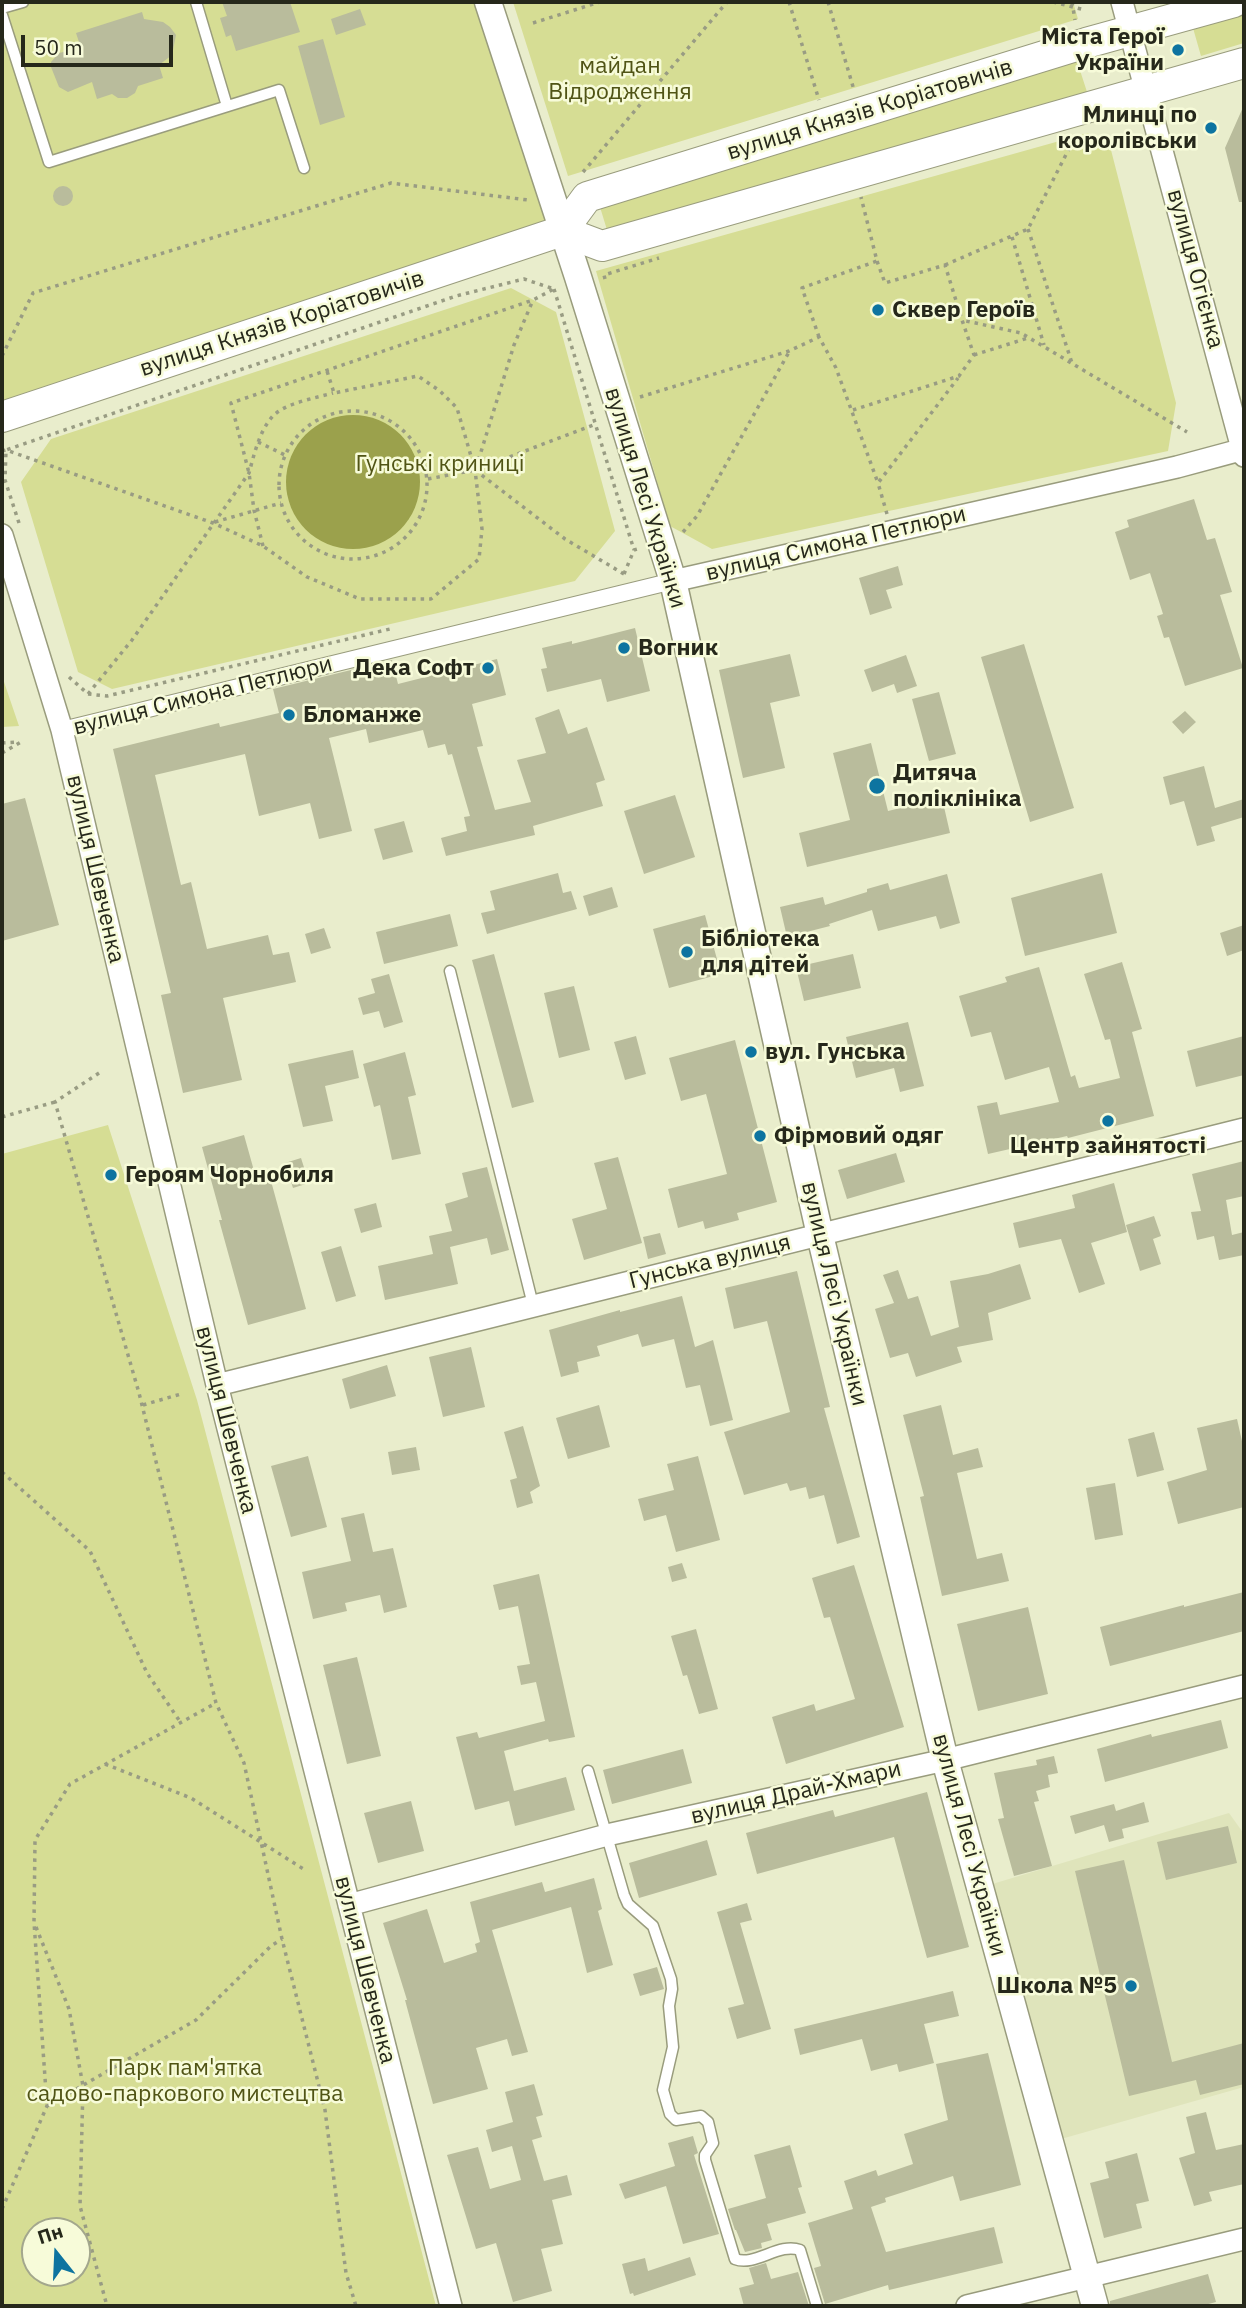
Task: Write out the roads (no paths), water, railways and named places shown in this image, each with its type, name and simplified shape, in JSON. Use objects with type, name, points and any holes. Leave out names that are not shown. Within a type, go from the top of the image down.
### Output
[{"type":"main road","name":"вулиця Князів Коріатовичів","points":[[2,417],[562,231],[587,197],[1127,16],[1234,2]]},
{"type":"main road","points":[[562,231],[602,246],[1244,63]]},
{"type":"street","name":"вулиця Лесі Українки","points":[[488,2],[673,581],[820,1235],[945,1760],[1095,2306]]},
{"type":"street","name":"вулиця Огієнка","points":[[1127,16],[1244,452]]},
{"type":"street","name":"вулиця Симона Петлюри","points":[[62,730],[673,581],[1244,452]]},
{"type":"street","name":"вулиця Шевченка","points":[[12,534],[62,730],[217,1385],[451,2306]]},
{"type":"street","name":"Гунська вулиця","points":[[217,1385],[1244,1129]]},
{"type":"street","name":"вулиця Драй-Хмари","points":[[349,1905],[607,1835],[945,1760],[1244,1686]]},
{"type":"street","points":[[967,2306],[1244,2239]]},
{"type":"lane","points":[[2,8],[23,2]]},
{"type":"lane","points":[[196,2],[227,106]]},
{"type":"lane","points":[[2,15],[49,162],[279,90],[304,168]]},
{"type":"lane","points":[[450,971],[533,1305]]},
{"type":"lane","points":[[588,1771],[624,1895],[628,1904],[653,1926],[671,1979],[669,2006],[673,2047],[663,2088],[670,2114],[676,2120],[701,2116],[708,2122],[713,2143],[705,2155],[705,2160],[732,2255],[739,2261],[744,2261],[791,2248],[800,2250],[817,2306]]},
{"type":"place","name":"Міста Герої України","points":[[1178,50]]},
{"type":"place","name":"Млинці по королівськи","points":[[1211,128]]},
{"type":"place","name":"Сквер Героїв","points":[[878,310]]},
{"type":"place","name":"Вогник","points":[[624,648]]},
{"type":"place","name":"Дека Софт","points":[[488,668]]},
{"type":"place","name":"Бломанже","points":[[289,715]]},
{"type":"place","name":"Дитяча поліклініка","points":[[877,786]]},
{"type":"place","name":"Бібліотека для дітей","points":[[687,952]]},
{"type":"place","name":"вул. Гунська","points":[[751,1052]]},
{"type":"place","name":"Центр зайнятості","points":[[1108,1121]]},
{"type":"place","name":"Фірмовий одяг","points":[[760,1136]]},
{"type":"place","name":"Героям Чорнобиля","points":[[111,1175]]},
{"type":"place","name":"Школа №5","points":[[1131,1986]]},
{"type":"park label","name":"майдан Відродження","points":[[620,79]]},
{"type":"park label","name":"Гунські криниці","points":[[440,464]]},
{"type":"park label","name":"Парк пам'ятка садово-паркового мистецтва","points":[[185,2081]]}]
